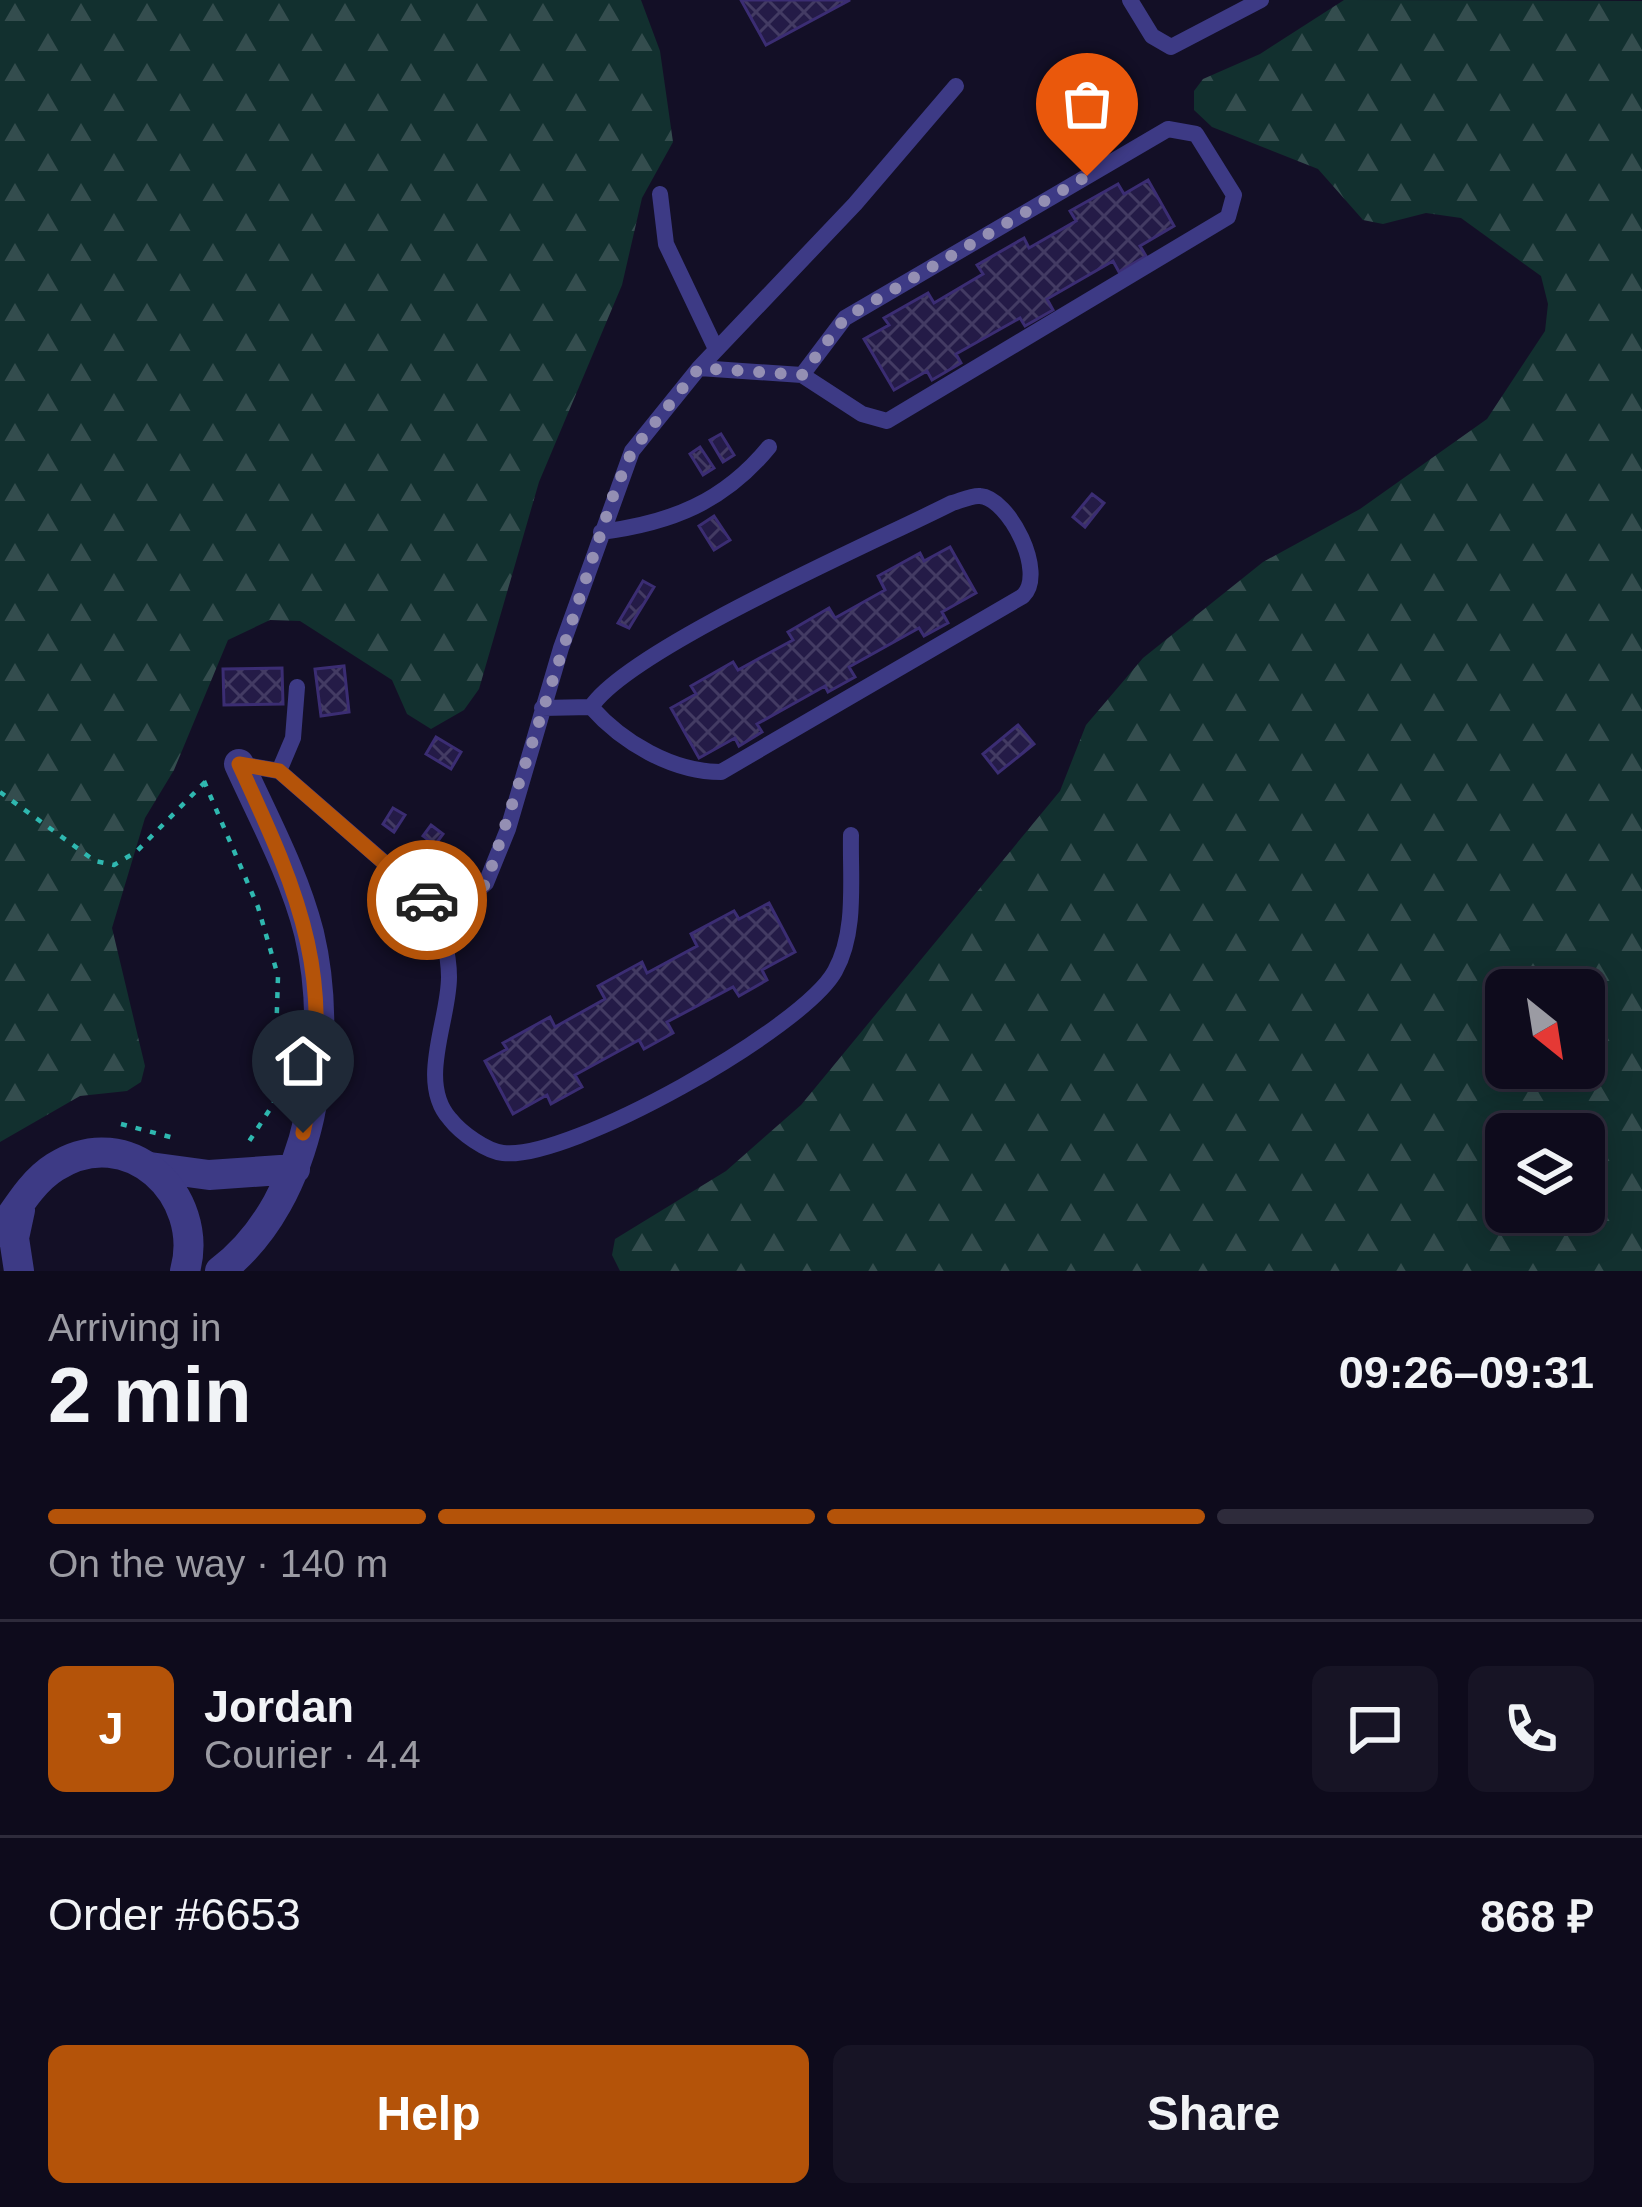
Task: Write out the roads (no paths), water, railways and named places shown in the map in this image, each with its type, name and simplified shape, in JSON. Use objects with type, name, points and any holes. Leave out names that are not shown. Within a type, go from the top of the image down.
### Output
[{"type":"street","points":[[220,1271],[276,1210],[295,1169],[311,1098],[316,969],[296,892],[239,764]]},
{"type":"street","points":[[0,1232],[55,1167],[83,1155],[121,1155],[150,1167],[209,1174],[295,1169]]},
{"type":"street","points":[[150,1167],[172,1188],[187,1215],[190,1245],[185,1271]]},
{"type":"street","points":[[19,1271],[14,1238],[28,1194]]},
{"type":"lane","points":[[1130,0],[1152,36],[1172,47],[1261,0]]},
{"type":"lane","points":[[434,905],[464,902],[486,884],[632,451],[699,368],[855,204],[956,86]]},
{"type":"lane","points":[[699,368],[802,375],[862,414],[887,421],[1228,217],[1234,195],[1196,134],[1168,129],[845,318],[802,375]]},
{"type":"lane","points":[[660,194],[666,244],[716,349]]},
{"type":"lane","points":[[601,532],[650,526],[696,509],[743,479],[769,447]]},
{"type":"lane","points":[[542,708],[591,707],[616,735],[696,772],[721,772],[1022,596],[1034,578],[1034,562],[997,502],[980,496],[952,503],[687,637],[603,689],[591,707]]},
{"type":"lane","points":[[279,771],[293,738],[297,687]]},
{"type":"lane","points":[[239,764],[279,771],[434,905],[449,976],[434,1070],[439,1102],[450,1120],[500,1153],[564,1145],[621,1120],[810,1002],[835,973],[848,938],[850,836]]}]
